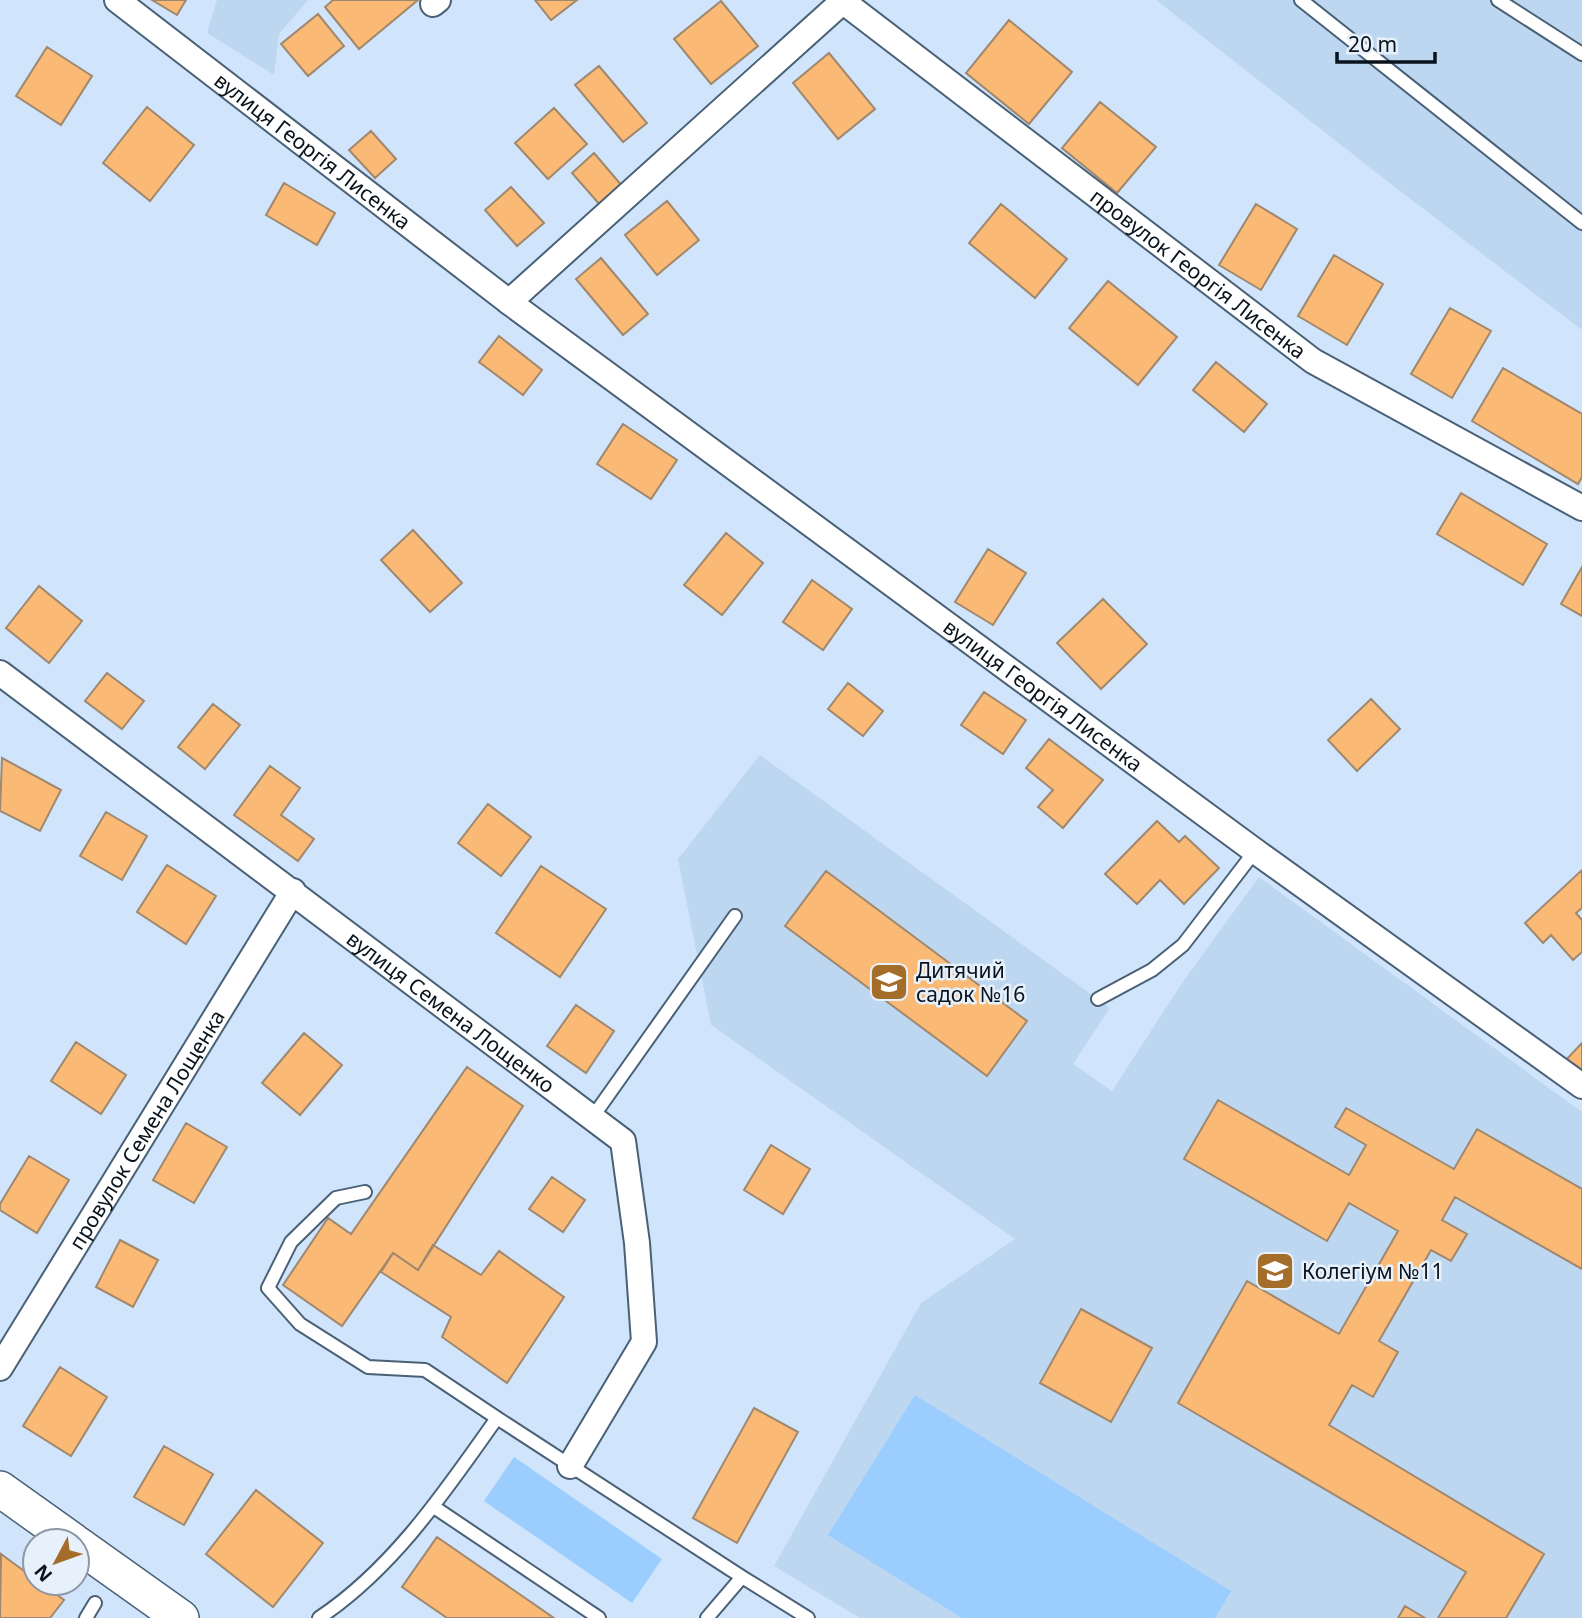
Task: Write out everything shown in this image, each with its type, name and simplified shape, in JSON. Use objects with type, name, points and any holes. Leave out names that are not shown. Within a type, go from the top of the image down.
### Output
[{"type":"main road","points":[[0,1489],[54,1527]]},
{"type":"main road","points":[[91,1553],[181,1618]]},
{"type":"street","name":"вулиця Георгія Лисенка","points":[[117,0],[509,302],[1255,851],[1582,1086]]},
{"type":"street","points":[[509,302],[842,1]]},
{"type":"street","name":"провулок Георгія Лисенка","points":[[842,1],[1313,361],[1582,508]]},
{"type":"street","name":"вулиця Семена Лощенко","points":[[0,673],[623,1141],[637,1243],[644,1342],[570,1466]]},
{"type":"street","name":"провулок Семена Лощенка","points":[[0,1368],[293,891]]},
{"type":"lane","points":[[1301,0],[1582,223]]},
{"type":"lane","points":[[1498,0],[1582,54]]},
{"type":"lane","points":[[1098,999],[1152,970],[1183,945],[1255,851]]},
{"type":"lane","points":[[592,1118],[735,916]]},
{"type":"lane","points":[[365,1192],[336,1198],[300,1233],[291,1242],[268,1288],[300,1324],[368,1367],[425,1370],[808,1618]]},
{"type":"lane","points":[[320,1618],[354,1595],[434,1507],[497,1418]]},
{"type":"lane","points":[[434,1507],[599,1618]]},
{"type":"lane","points":[[707,1618],[742,1577]]},
{"type":"lane","points":[[86,1618],[95,1603]]},
{"type":"shaded area","points":[[217,0],[308,0],[279,34],[274,75],[207,33]]},
{"type":"shaded area","points":[[1156,0],[1582,0],[1582,330],[1387,181]]},
{"type":"shaded area","name":"Колегіум №11","points":[[760,755],[1110,1008],[1073,1064],[1112,1091],[1184,980],[1259,877],[1582,1112],[1582,1618],[860,1618],[774,1566],[921,1303],[1015,1239],[711,1025],[678,859]]},
{"type":"shaded area","points":[[915,1395],[1231,1591],[1215,1618],[962,1618],[828,1535]]},
{"type":"shaded area","points":[[514,1457],[662,1559],[632,1603],[484,1501]]},
{"type":"building","points":[[152,0],[186,0],[177,15]]},
{"type":"building","points":[[333,0],[418,0],[359,49],[325,7]]},
{"type":"building","points":[[535,0],[577,0],[551,20]]},
{"type":"building","points":[[721,1],[758,46],[711,84],[674,39]]},
{"type":"building","points":[[318,14],[344,46],[308,76],[281,44]]},
{"type":"building","points":[[1009,20],[1072,72],[1029,124],[966,73]]},
{"type":"building","points":[[47,47],[92,76],[61,125],[16,96]]},
{"type":"building","points":[[829,53],[875,109],[838,139],[793,83]]},
{"type":"building","points":[[599,66],[647,123],[623,142],[575,85]]},
{"type":"building","points":[[1100,102],[1156,147],[1117,193],[1062,148]]},
{"type":"building","points":[[147,107],[194,145],[150,201],[103,163]]},
{"type":"building","points":[[554,108],[587,144],[548,179],[515,143]]},
{"type":"building","points":[[371,131],[396,159],[375,178],[349,150]]},
{"type":"building","points":[[594,153],[623,187],[601,206],[572,173]]},
{"type":"building","points":[[284,183],[335,213],[317,245],[266,215]]},
{"type":"building","points":[[511,187],[544,223],[517,246],[485,210]]},
{"type":"building","points":[[667,201],[699,240],[657,275],[625,235]]},
{"type":"building","points":[[1001,204],[1067,259],[1035,298],[969,243]]},
{"type":"building","points":[[1256,204],[1297,229],[1261,290],[1219,265]]},
{"type":"building","points":[[1334,255],[1383,284],[1347,345],[1298,316]]},
{"type":"building","points":[[601,258],[648,314],[623,335],[576,279]]},
{"type":"building","points":[[1108,281],[1177,337],[1138,385],[1069,328]]},
{"type":"building","points":[[1450,308],[1491,331],[1452,398],[1411,374]]},
{"type":"building","points":[[499,336],[542,370],[523,395],[479,362]]},
{"type":"building","points":[[1216,362],[1267,404],[1244,432],[1193,390]]},
{"type":"building","points":[[1503,368],[1582,414],[1582,477],[1578,484],[1472,421]]},
{"type":"building","points":[[623,424],[677,460],[651,499],[597,464]]},
{"type":"building","points":[[1461,493],[1547,544],[1523,585],[1437,534]]},
{"type":"building","points":[[413,530],[462,583],[430,612],[381,560]]},
{"type":"building","points":[[726,533],[763,563],[722,615],[684,585]]},
{"type":"building","points":[[988,549],[1026,573],[993,625],[955,602]]},
{"type":"building","points":[[1582,567],[1582,616],[1561,604]]},
{"type":"building","points":[[812,580],[852,609],[823,650],[783,622]]},
{"type":"building","points":[[39,586],[82,621],[49,663],[6,628]]},
{"type":"building","points":[[1103,599],[1147,644],[1101,689],[1057,643]]},
{"type":"building","points":[[107,673],[144,701],[122,729],[85,701]]},
{"type":"building","points":[[848,683],[883,711],[863,736],[828,709]]},
{"type":"building","points":[[984,692],[1026,720],[1003,754],[961,725]]},
{"type":"building","points":[[1371,699],[1400,729],[1357,771],[1328,740]]},
{"type":"building","points":[[213,704],[240,725],[205,769],[178,747]]},
{"type":"building","points":[[1049,739],[1103,780],[1063,828],[1038,807],[1053,790],[1026,768]]},
{"type":"building","points":[[2,758],[61,790],[40,831],[0,811]]},
{"type":"building","points":[[270,766],[300,788],[281,815],[314,839],[298,861],[234,815]]},
{"type":"building","points":[[488,804],[531,837],[501,876],[458,843]]},
{"type":"building","points":[[106,812],[147,836],[122,880],[80,856]]},
{"type":"building","points":[[1157,821],[1179,842],[1185,836],[1219,868],[1184,904],[1160,880],[1137,904],[1105,874]]},
{"type":"building","points":[[167,865],[216,896],[186,944],[137,912]]},
{"type":"building","points":[[541,866],[606,909],[560,977],[496,933]]},
{"type":"building","points":[[1582,870],[1582,908],[1576,913],[1582,920],[1582,952],[1573,960],[1551,935],[1543,943],[1525,923]]},
{"type":"building","points":[[826,871],[1027,1021],[987,1076],[785,926]]},
{"type":"building","points":[[576,1005],[614,1031],[586,1073],[547,1046]]},
{"type":"building","points":[[304,1033],[342,1065],[300,1115],[262,1083]]},
{"type":"building","points":[[76,1042],[126,1075],[101,1114],[51,1081]]},
{"type":"building","points":[[1582,1043],[1582,1078],[1564,1062]]},
{"type":"building","points":[[467,1067],[523,1106],[418,1270],[393,1253],[342,1326],[283,1285],[328,1218],[351,1234]]},
{"type":"building","points":[[1218,1100],[1349,1175],[1366,1145],[1335,1127],[1346,1108],[1454,1169],[1477,1129],[1582,1189],[1582,1269],[1455,1197],[1442,1220],[1467,1234],[1451,1261],[1431,1250],[1379,1341],[1398,1352],[1373,1397],[1352,1385],[1329,1425],[1544,1554],[1506,1618],[1438,1618],[1466,1572],[1178,1403],[1247,1281],[1339,1334],[1398,1231],[1349,1203],[1327,1241],[1184,1159]]},
{"type":"building","points":[[186,1123],[227,1147],[194,1203],[153,1180]]},
{"type":"building","points":[[771,1145],[810,1169],[783,1214],[744,1190]]},
{"type":"building","points":[[29,1156],[69,1180],[37,1233],[0,1210],[0,1204]]},
{"type":"building","points":[[552,1177],[585,1200],[563,1232],[529,1209]]},
{"type":"building","points":[[120,1240],[158,1260],[133,1307],[96,1287]]},
{"type":"building","points":[[433,1245],[481,1275],[499,1251],[564,1297],[507,1383],[442,1337],[451,1317],[381,1272],[393,1253],[418,1270]]},
{"type":"building","points":[[1081,1309],[1152,1348],[1111,1422],[1040,1383]]},
{"type":"building","points":[[60,1367],[107,1397],[71,1456],[23,1426]]},
{"type":"building","points":[[754,1408],[798,1432],[737,1543],[693,1518]]},
{"type":"building","points":[[164,1446],[213,1474],[184,1525],[134,1497]]},
{"type":"building","points":[[256,1490],[323,1543],[273,1607],[206,1554]]},
{"type":"building","points":[[437,1537],[554,1618],[447,1618],[402,1587]]},
{"type":"building","points":[[1,1554],[21,1569],[21,1597],[60,1597],[64,1600],[50,1618],[0,1618]]},
{"type":"building","points":[[1405,1606],[1425,1618],[1398,1618]]},
{"type":"place","name":"Дитячий садок №16","points":[[889,982]]},
{"type":"place","name":"Колегіум №11","points":[[1275,1271]]}]
